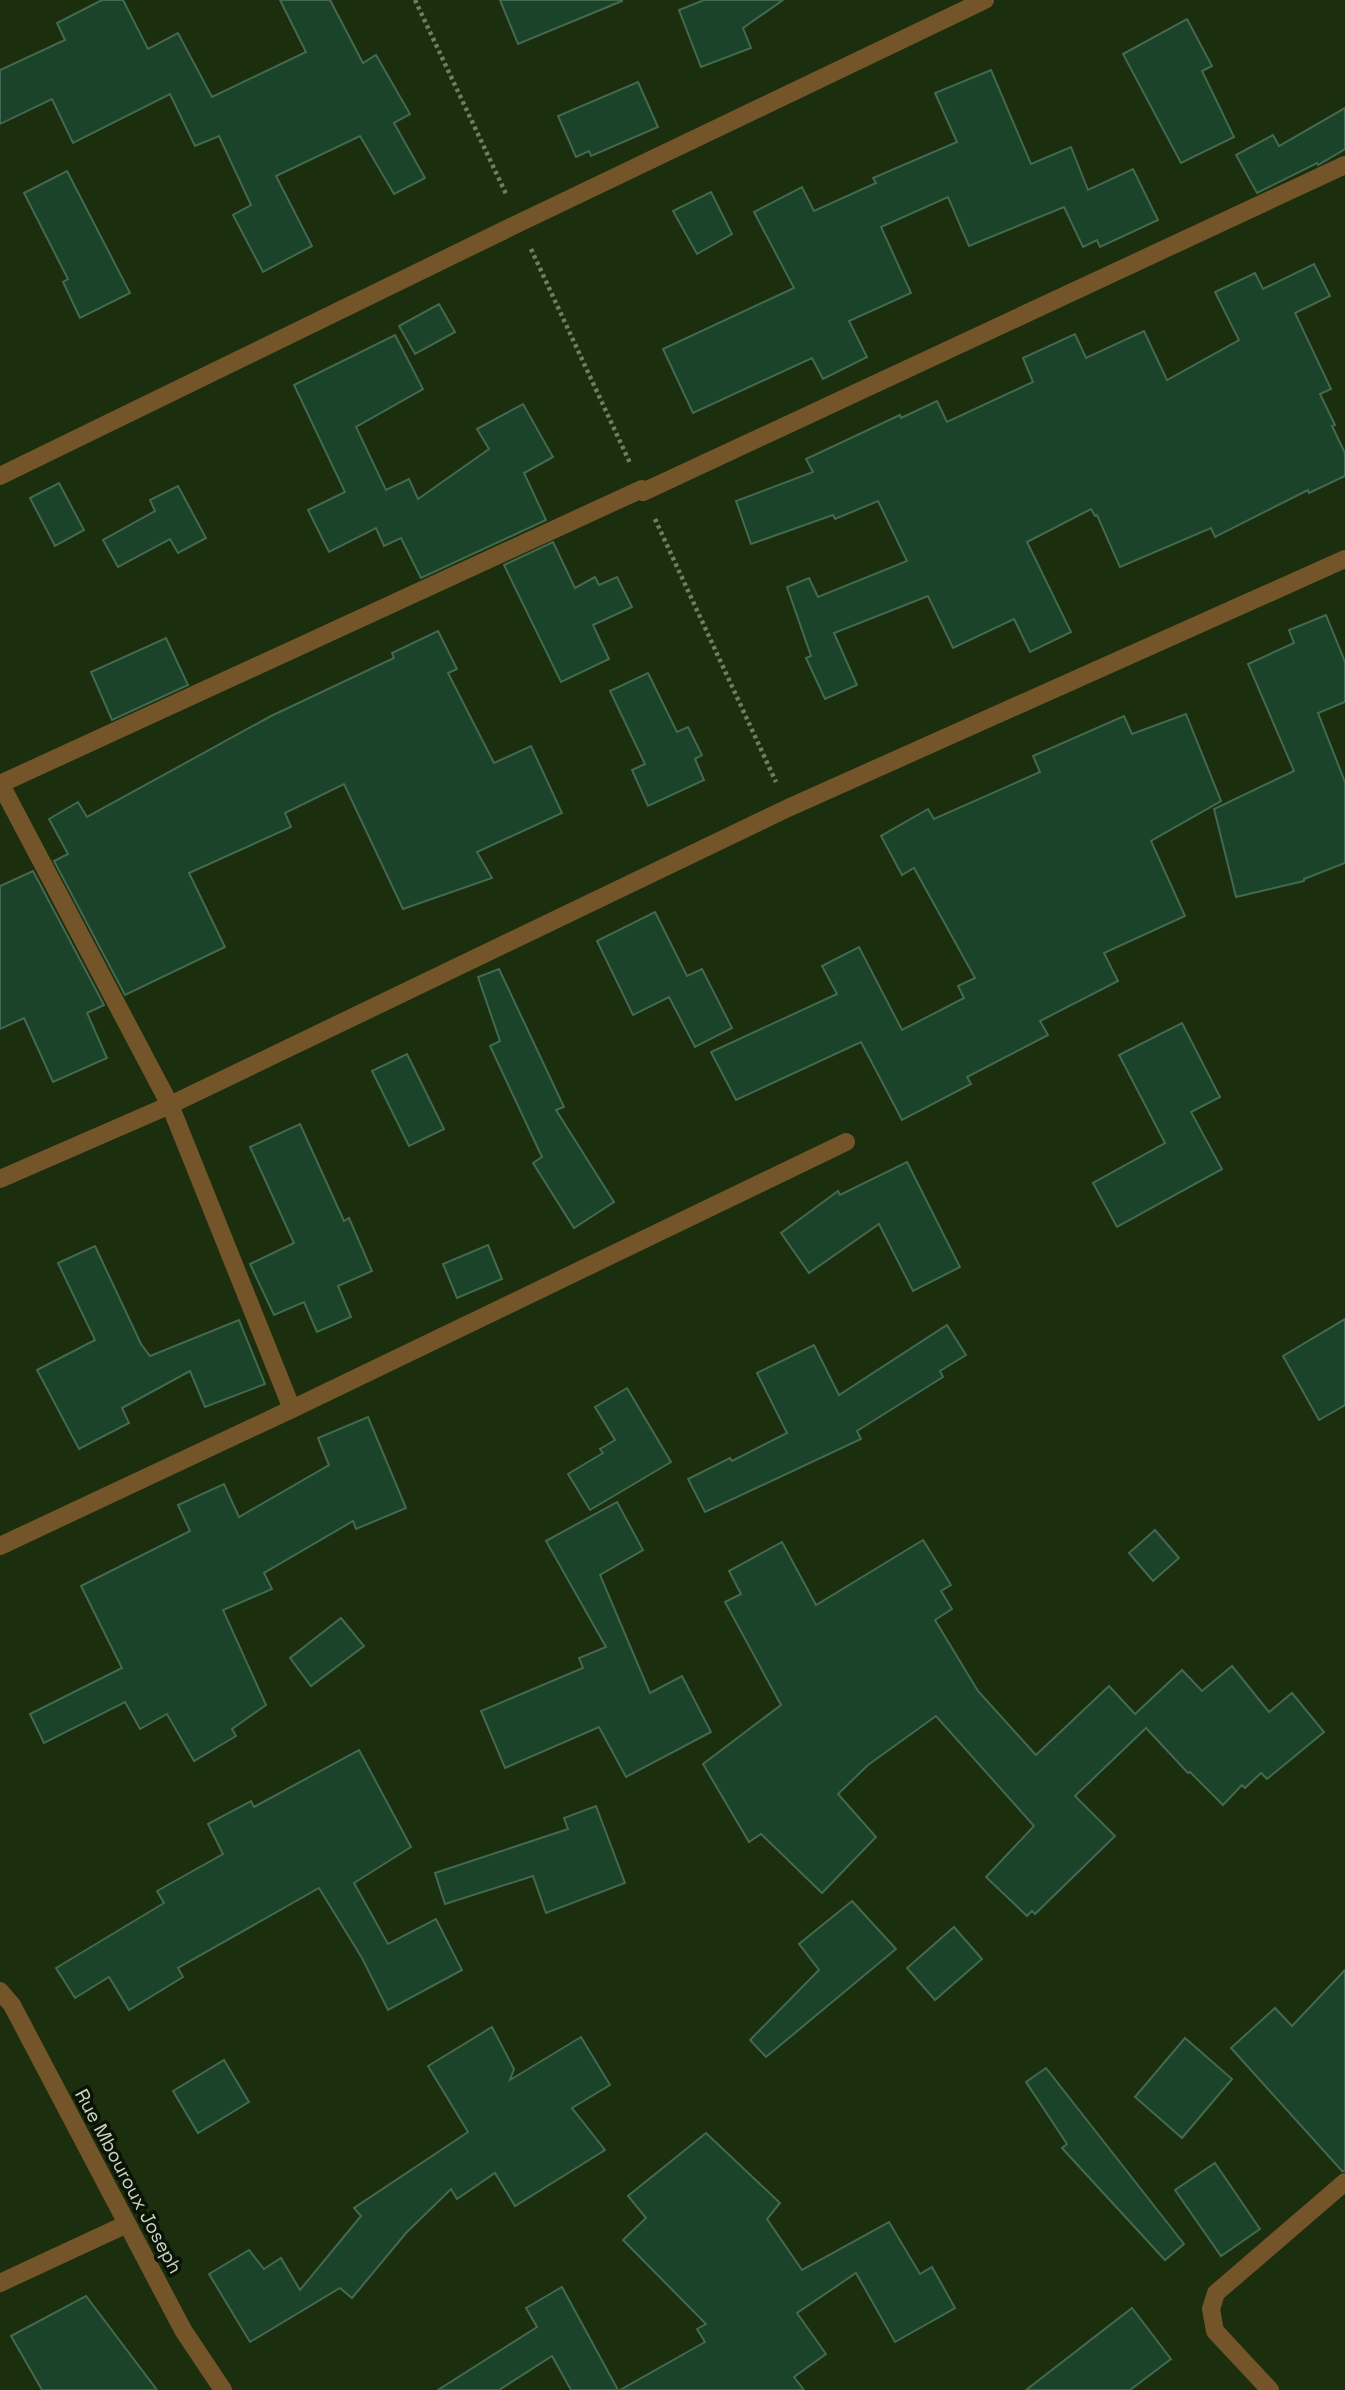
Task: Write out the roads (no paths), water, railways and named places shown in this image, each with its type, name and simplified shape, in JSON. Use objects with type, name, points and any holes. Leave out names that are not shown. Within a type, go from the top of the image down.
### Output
[{"type":"street","points":[[0,477],[519,223],[985,0]]},
{"type":"street","points":[[292,1409],[170,1105],[0,783],[642,490],[1345,164]]},
{"type":"street","points":[[0,1179],[170,1105],[788,808],[1345,559]]},
{"type":"street","points":[[0,1546],[292,1409],[846,1142]]},
{"type":"street","name":"Rue Mbouroux Joseph","points":[[0,1991],[12,2005],[183,2330],[223,2390]]},
{"type":"street","points":[[1270,2390],[1214,2330],[1211,2309],[1216,2293],[1345,2182]]},
{"type":"street","points":[[0,2283],[127,2224]]}]
